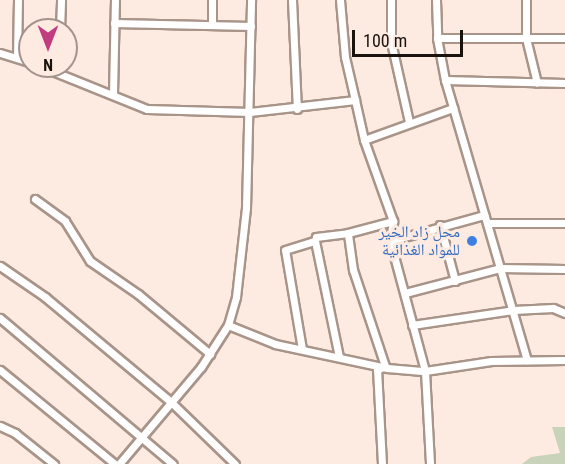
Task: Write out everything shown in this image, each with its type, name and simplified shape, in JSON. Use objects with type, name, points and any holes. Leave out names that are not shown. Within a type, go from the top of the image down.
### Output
[{"type":"street","points":[[0,53],[17,57],[18,0]]},
{"type":"street","points":[[60,18],[61,0]]},
{"type":"street","points":[[113,94],[115,0]]},
{"type":"street","points":[[212,0],[212,24]]},
{"type":"street","points":[[0,370],[117,464],[210,354],[228,325],[240,275],[250,112],[251,0]]},
{"type":"street","points":[[292,0],[297,109]]},
{"type":"street","points":[[340,0],[345,57],[354,100],[364,140],[393,221],[390,241],[425,371],[430,464]]},
{"type":"street","points":[[391,0],[391,42],[409,122]]},
{"type":"street","points":[[436,0],[437,38],[445,80],[527,360]]},
{"type":"street","points":[[526,0],[526,38],[537,83]]},
{"type":"street","points":[[114,23],[251,26]]},
{"type":"street","points":[[437,38],[565,39]]},
{"type":"street","points":[[77,78],[147,109],[250,112],[297,109],[354,100]]},
{"type":"street","points":[[445,80],[565,83]]},
{"type":"street","points":[[364,140],[453,108]]},
{"type":"street","points":[[35,199],[65,221],[90,261],[138,294],[210,354]]},
{"type":"street","points":[[390,241],[440,225],[484,215]]},
{"type":"street","points":[[302,349],[285,250],[315,241],[316,237],[348,233],[393,221]]},
{"type":"street","points":[[487,224],[565,223]]},
{"type":"street","points":[[440,225],[455,281]]},
{"type":"street","points":[[348,233],[353,270],[385,366]]},
{"type":"street","points":[[315,241],[339,357]]},
{"type":"street","points":[[0,266],[45,297],[171,402],[235,464]]},
{"type":"street","points":[[405,292],[500,268],[565,269]]},
{"type":"street","points":[[412,325],[513,310],[553,308],[565,313]]},
{"type":"street","points":[[0,318],[173,464]]},
{"type":"street","points":[[228,325],[249,336],[302,349],[385,366],[425,371],[527,360],[565,360]]},
{"type":"street","points":[[382,464],[377,370],[385,366]]},
{"type":"street","points":[[0,426],[15,433],[54,464]]},
{"type":"green space","points":[[552,427],[565,427],[565,464],[522,464],[531,457],[560,453]]},
{"type":"place","name":"محل زاد الخير للمواد الغذائية","points":[[472,241]]}]
